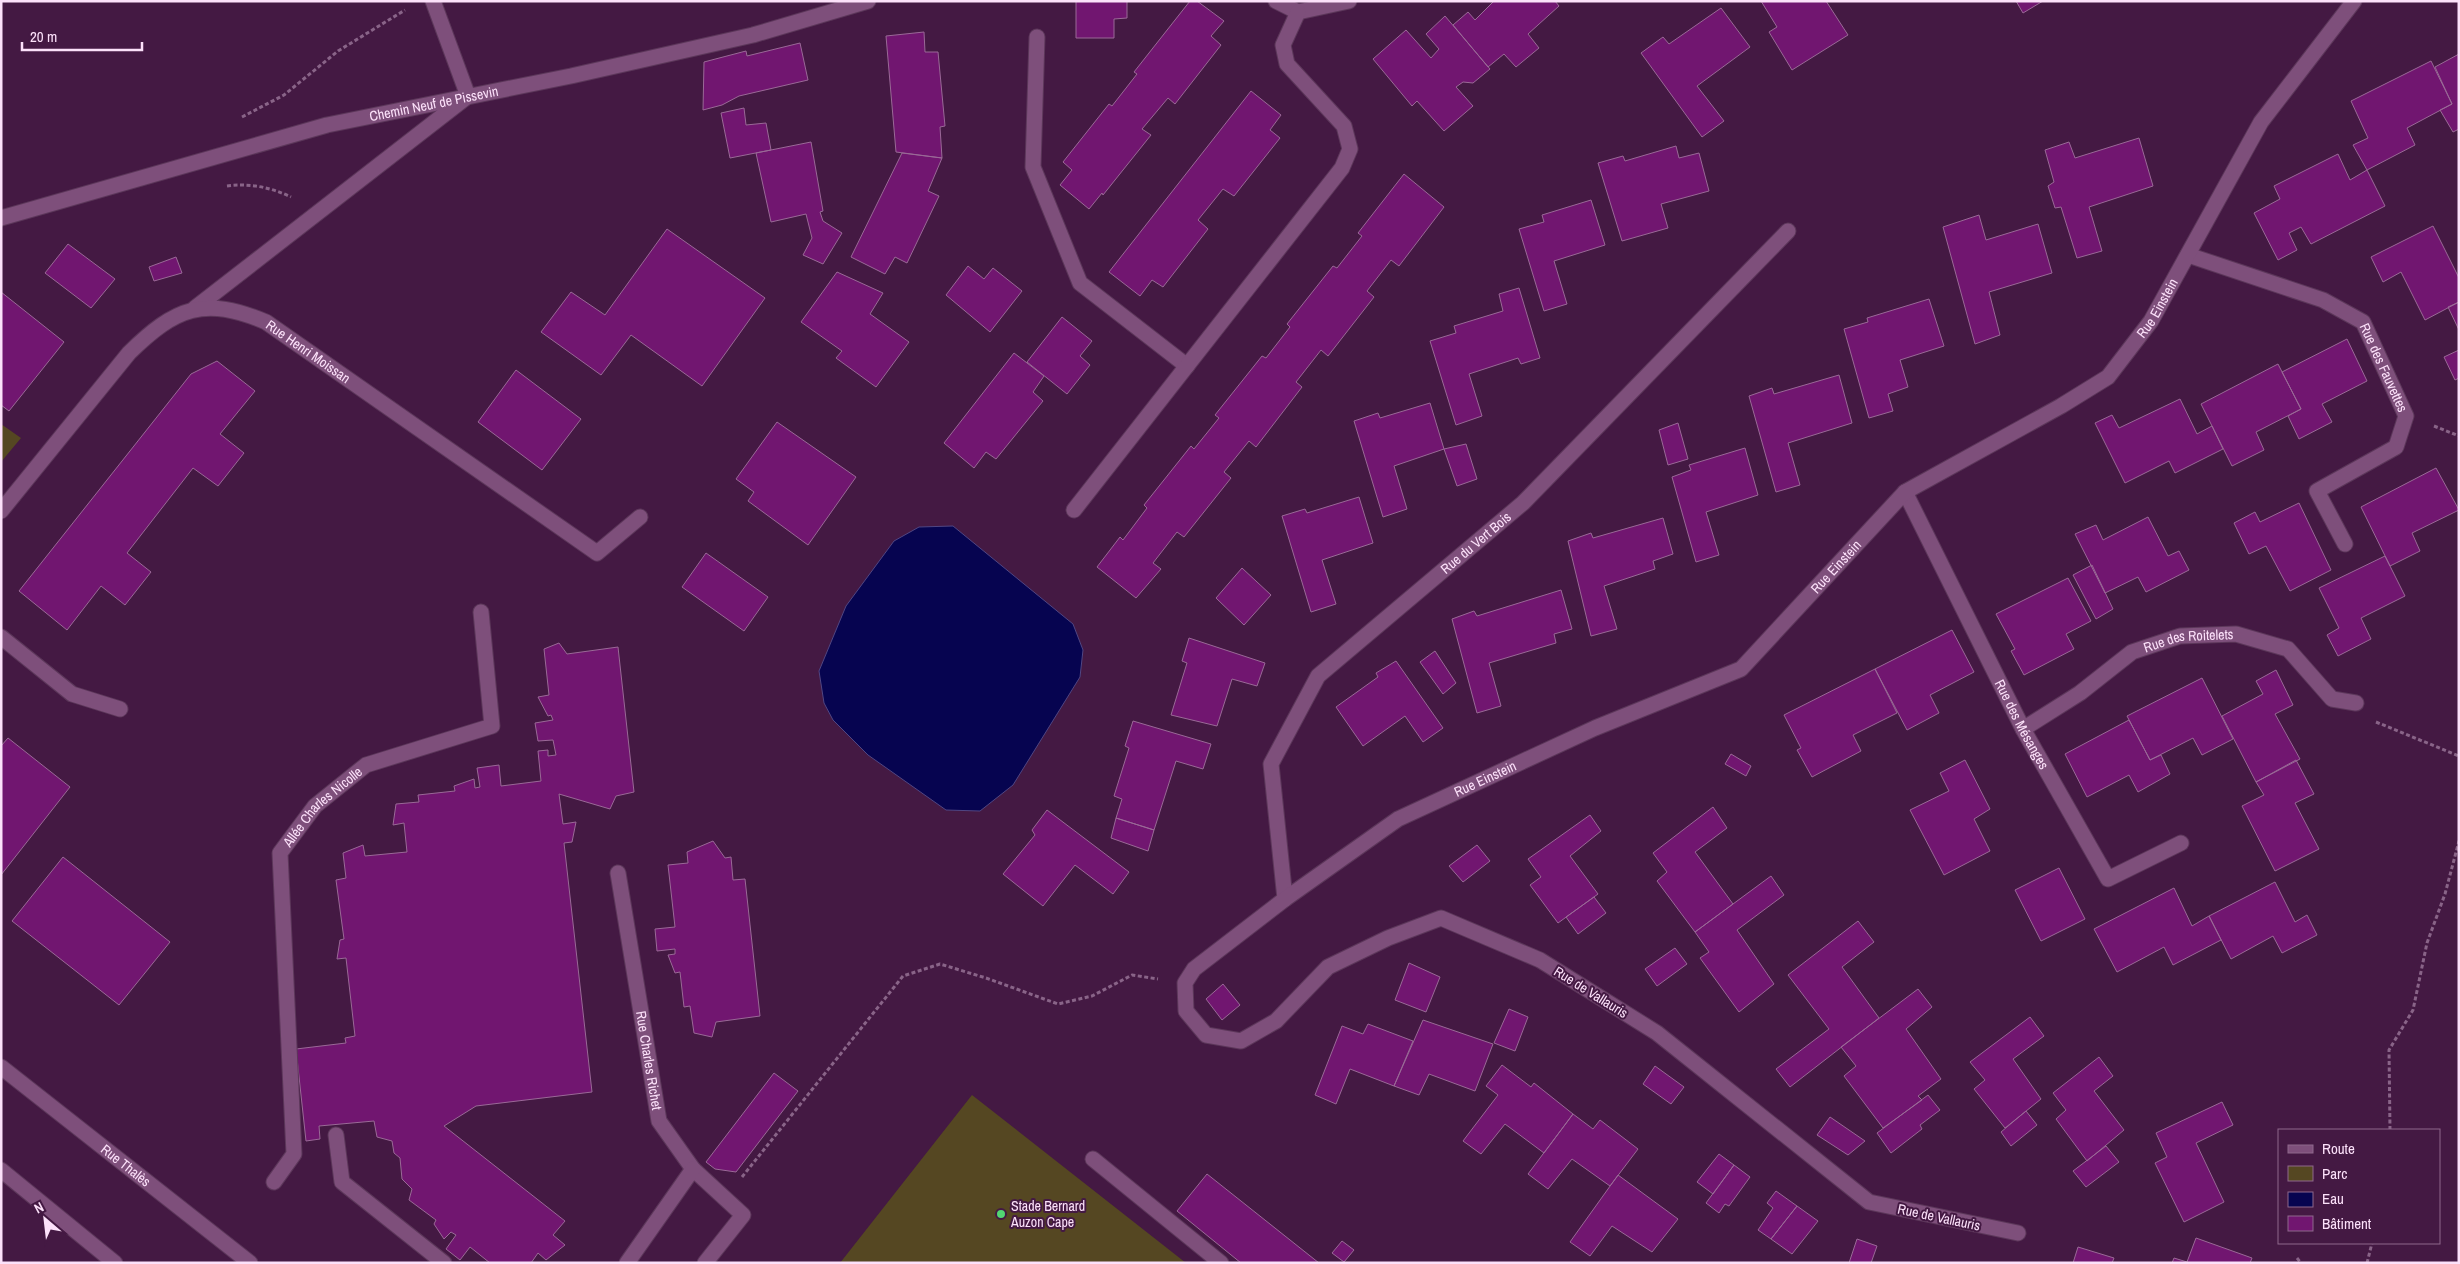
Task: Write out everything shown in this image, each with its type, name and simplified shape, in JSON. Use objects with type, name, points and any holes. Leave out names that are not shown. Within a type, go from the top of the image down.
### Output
[{"type":"street","points":[[194,309],[468,96],[433,1]]},
{"type":"street","name":"Chemin Neuf de Pissevin","points":[[1,218],[327,125],[571,76],[753,35],[868,1]]},
{"type":"street","points":[[1276,1],[1298,12],[1349,1]]},
{"type":"street","name":"Rue Einstein","points":[[1185,983],[1194,969],[1285,899],[1398,819],[1595,728],[1741,669],[1905,492],[2061,406],[2108,377],[2152,321],[2261,122],[2354,1]]},
{"type":"street","points":[[1074,510],[1342,168],[1350,149],[1344,126],[1287,64],[1283,45],[1298,12]]},
{"type":"street","points":[[1037,37],[1033,167],[1080,283],[1187,366]]},
{"type":"street","name":"Rue du Vert Bois","points":[[1285,899],[1271,764],[1318,676],[1523,502],[1788,231]]},
{"type":"street","name":"Rue des Fauvettes","points":[[2188,254],[2323,300],[2363,322],[2406,416],[2396,447],[2317,491],[2346,544]]},
{"type":"street","name":"Rue Henri Moissan","points":[[1,511],[129,353],[152,330],[180,314],[194,309],[225,308],[240,311],[266,322],[597,552],[640,517]]},
{"type":"street","name":"Rue des Mésanges","points":[[1905,492],[2023,728],[2108,879],[2181,843]]},
{"type":"street","name":"Allée Charles Nicolle","points":[[274,1182],[294,1154],[280,853],[315,806],[366,765],[492,726],[482,612]]},
{"type":"street","name":"Rue des Roitelets","points":[[2023,728],[2080,693],[2132,652],[2180,636],[2236,634],[2288,649],[2332,699],[2356,703]]},
{"type":"street","points":[[1,637],[72,694],[120,709]]},
{"type":"street","name":"Rue Charles Richet","points":[[618,873],[660,1121],[693,1170],[743,1215],[705,1263]]},
{"type":"street","name":"Rue de Vallauris","points":[[1185,983],[1186,1011],[1206,1034],[1241,1041],[1276,1021],[1328,967],[1388,938],[1441,918],[1540,960],[1657,1032],[1869,1202],[2018,1233]]},
{"type":"street","name":"Rue Thalès","points":[[1,1067],[250,1263]]},
{"type":"street","points":[[336,1135],[342,1182],[444,1263]]},
{"type":"street","points":[[1093,1159],[1221,1263]]},
{"type":"street","points":[[1,1170],[115,1263]]},
{"type":"street","points":[[627,1263],[693,1170]]},
{"type":"path","points":[[241,118],[284,95],[338,51],[400,15],[407,8]]},
{"type":"path","points":[[220,187],[244,184],[276,190],[297,200],[312,218]]},
{"type":"path","points":[[2356,703],[2378,724],[2459,756]]},
{"type":"path","points":[[2390,1129],[2389,1050],[2413,1010],[2426,943],[2445,894],[2459,841]]},
{"type":"path","points":[[725,1198],[903,976],[940,964],[986,978],[1058,1004],[1092,996],[1132,975],[1185,983]]},
{"type":"path","points":[[2368,1263],[2372,1244]]},
{"type":"path","points":[[2297,1258],[2301,1263]]},
{"type":"green space","points":[[1,424],[21,438],[1,462]]},
{"type":"green space","name":"Stade Bernard Auzon Cape","points":[[972,1095],[1186,1263],[840,1263]]},
{"type":"water","points":[[953,526],[1073,624],[1083,650],[1080,677],[1013,785],[980,811],[946,810],[868,755],[833,720],[824,703],[819,671],[846,606],[894,541],[919,527]]},
{"type":"building","points":[[1076,1],[1127,1],[1127,18],[1114,19],[1114,38],[1076,38]]},
{"type":"building","points":[[1190,1],[1197,1],[1224,21],[1211,36],[1221,45],[1175,104],[1168,98],[1142,129],[1151,135],[1103,195],[1102,193],[1089,209],[1060,185],[1072,170],[1063,162],[1109,104],[1112,106],[1137,74],[1134,72]]},
{"type":"building","points":[[1494,1],[1555,1],[1559,6],[1528,34],[1539,48],[1516,67],[1504,54],[1488,67],[1453,25],[1468,12],[1475,20]]},
{"type":"building","points":[[1761,1],[1826,1],[1848,35],[1792,70],[1769,32],[1777,27]]},
{"type":"building","points":[[2016,1],[2043,1],[2023,13]]},
{"type":"building","points":[[1721,8],[1750,47],[1697,86],[1724,121],[1702,137],[1641,53],[1663,37],[1669,44]]},
{"type":"building","points":[[1445,16],[1490,69],[1473,83],[1463,82],[1456,87],[1473,106],[1444,131],[1417,101],[1412,106],[1373,59],[1406,30],[1431,58],[1439,49],[1426,34]]},
{"type":"building","points":[[924,32],[925,52],[938,52],[945,126],[940,127],[942,158],[896,152],[886,36]]},
{"type":"building","points":[[800,43],[808,80],[739,96],[722,105],[703,110],[704,62],[746,51],[747,56]]},
{"type":"building","points":[[2459,54],[2459,129],[2453,132],[2440,110],[2452,104],[2435,67]]},
{"type":"building","points":[[2431,61],[2452,104],[2407,128],[2415,145],[2367,170],[2353,145],[2368,138],[2351,101]]},
{"type":"building","points":[[1251,91],[1281,115],[1270,130],[1280,138],[1234,196],[1223,189],[1198,220],[1208,229],[1163,287],[1152,280],[1140,296],[1109,272]]},
{"type":"building","points":[[744,108],[746,125],[766,123],[771,150],[730,158],[721,113]]},
{"type":"building","points":[[2139,138],[2153,186],[2089,207],[2102,251],[2077,258],[2061,207],[2055,208],[2048,186],[2054,182],[2045,150],[2069,142],[2075,158]]},
{"type":"building","points":[[811,142],[823,211],[820,212],[823,221],[842,233],[823,264],[803,255],[812,238],[806,214],[771,222],[756,153]]},
{"type":"building","points":[[1676,146],[1679,158],[1699,153],[1709,191],[1661,204],[1668,228],[1622,241],[1598,163],[1623,156],[1625,161]]},
{"type":"building","points":[[902,153],[942,158],[928,191],[939,196],[907,263],[895,257],[885,274],[851,257]]},
{"type":"building","points":[[2338,154],[2350,180],[2367,170],[2385,206],[2311,244],[2301,227],[2289,233],[2297,250],[2278,260],[2254,213],[2280,199],[2274,186]]},
{"type":"building","points":[[1404,174],[1444,207],[1399,266],[1391,260],[1367,291],[1374,297],[1328,356],[1321,350],[1296,382],[1302,387],[1256,447],[1249,441],[1224,472],[1231,478],[1184,537],[1177,532],[1153,563],[1161,569],[1136,598],[1097,567],[1120,537],[1123,540],[1147,508],[1144,505],[1191,446],[1194,449],[1219,418],[1215,415],[1262,356],[1266,358],[1290,327],[1287,324],[1333,266],[1337,268],[1362,236],[1358,233]]},
{"type":"building","points":[[1591,200],[1605,245],[1554,261],[1567,304],[1544,311],[1519,229],[1544,222],[1542,215]]},
{"type":"building","points":[[1979,215],[1986,240],[2038,224],[2052,273],[1989,292],[2000,335],[1975,344],[1943,227]]},
{"type":"building","points":[[2433,226],[2459,278],[2459,302],[2425,320],[2401,272],[2383,282],[2371,257]]},
{"type":"building","points":[[667,229],[765,298],[702,386],[631,335],[601,375],[541,332],[571,292],[605,315]]},
{"type":"building","points":[[68,244],[115,279],[91,308],[45,273]]},
{"type":"building","points":[[176,257],[182,273],[154,281],[149,267]]},
{"type":"building","points":[[968,266],[984,279],[993,268],[1022,291],[990,332],[946,295]]},
{"type":"building","points":[[837,272],[883,293],[870,314],[909,342],[876,387],[836,358],[842,351],[801,322]]},
{"type":"building","points":[[1519,288],[1540,358],[1521,364],[1518,358],[1469,374],[1482,416],[1456,425],[1430,341],[1456,333],[1454,326],[1503,311],[1499,294]]},
{"type":"building","points":[[1,292],[64,342],[9,411],[1,405]]},
{"type":"building","points":[[1929,299],[1944,346],[1900,360],[1908,387],[1888,394],[1893,411],[1869,418],[1844,329],[1868,322],[1867,318]]},
{"type":"building","points":[[2459,302],[2459,330],[2448,307]]},
{"type":"building","points":[[1062,317],[1092,341],[1080,356],[1090,365],[1067,394],[1027,362]]},
{"type":"building","points":[[2347,339],[2367,381],[2322,404],[2332,422],[2299,439],[2288,416],[2301,409],[2282,372]]},
{"type":"building","points":[[2459,350],[2459,378],[2455,380],[2444,357]]},
{"type":"building","points":[[1014,353],[1044,376],[1033,392],[1043,401],[996,459],[986,452],[974,468],[944,443]]},
{"type":"building","points":[[217,361],[255,391],[220,434],[244,453],[218,486],[193,468],[127,553],[151,572],[125,605],[101,586],[67,630],[19,591],[191,374]]},
{"type":"building","points":[[2278,364],[2301,409],[2256,432],[2264,450],[2232,466],[2201,404]]},
{"type":"building","points":[[516,370],[581,419],[542,470],[478,422]]},
{"type":"building","points":[[1839,375],[1852,423],[1788,443],[1800,485],[1776,492],[1749,396],[1772,388],[1774,394]]},
{"type":"building","points":[[2180,399],[2197,434],[2212,426],[2223,449],[2175,473],[2169,461],[2125,483],[2095,423],[2112,415],[2119,428]]},
{"type":"building","points":[[1430,403],[1444,449],[1394,466],[1407,509],[1383,517],[1354,421],[1378,413],[1380,418]]},
{"type":"building","points":[[777,422],[856,477],[808,545],[748,501],[754,492],[736,479]]},
{"type":"building","points":[[1678,423],[1688,459],[1668,465],[1659,430]]},
{"type":"building","points":[[1466,444],[1477,479],[1457,486],[1444,449]]},
{"type":"building","points":[[1745,448],[1758,495],[1706,512],[1719,555],[1696,562],[1672,477],[1691,470],[1689,465]]},
{"type":"building","points":[[2436,468],[2459,510],[2412,533],[2420,551],[2390,566],[2361,507]]},
{"type":"building","points":[[1359,497],[1373,543],[1322,560],[1336,604],[1311,612],[1282,516],[1305,509],[1307,513]]},
{"type":"building","points":[[2299,503],[2331,570],[2290,591],[2266,546],[2249,554],[2234,523],[2255,512],[2260,522]]},
{"type":"building","points":[[2148,517],[2168,556],[2179,551],[2189,570],[2146,592],[2138,577],[2105,593],[2075,534],[2096,525],[2103,540]]},
{"type":"building","points":[[1663,518],[1673,554],[1653,561],[1655,569],[1604,586],[1617,629],[1591,636],[1568,541],[1591,533],[1593,538]]},
{"type":"building","points":[[706,553],[768,597],[744,631],[682,587]]},
{"type":"building","points":[[2385,556],[2405,596],[2361,618],[2371,639],[2338,656],[2327,635],[2339,628],[2319,588]]},
{"type":"building","points":[[2092,565],[2113,609],[2096,619],[2073,575]]},
{"type":"building","points":[[1242,568],[1271,595],[1244,625],[1216,598]]},
{"type":"building","points":[[2068,578],[2091,621],[2066,634],[2074,649],[2024,675],[2011,651],[2015,649],[1996,614]]},
{"type":"building","points":[[1561,590],[1572,629],[1554,634],[1556,643],[1489,663],[1501,706],[1477,713],[1452,619],[1474,611],[1477,616]]},
{"type":"building","points":[[1952,630],[1974,672],[1930,695],[1939,713],[1907,730],[1875,669]]},
{"type":"building","points":[[1189,638],[1265,663],[1257,686],[1232,679],[1217,726],[1171,715],[1187,663],[1182,661]]},
{"type":"building","points":[[559,643],[567,654],[618,647],[634,792],[616,796],[610,809],[559,794],[563,824],[576,822],[572,842],[564,843],[592,1092],[476,1106],[444,1126],[565,1221],[553,1235],[565,1245],[546,1260],[538,1253],[531,1263],[490,1263],[470,1247],[460,1260],[446,1249],[456,1235],[451,1232],[444,1239],[434,1224],[436,1220],[409,1200],[412,1189],[402,1179],[400,1158],[394,1153],[392,1141],[377,1137],[374,1121],[319,1126],[320,1139],[306,1141],[296,1049],[346,1043],[345,1038],[355,1036],[346,958],[337,959],[340,940],[344,939],[336,880],[346,878],[343,853],[363,845],[365,856],[407,852],[404,823],[393,825],[396,804],[419,802],[418,795],[455,791],[454,786],[474,779],[475,788],[480,787],[477,768],[499,765],[501,786],[541,781],[538,751],[548,750],[548,756],[556,755],[553,740],[538,741],[535,723],[553,720],[551,715],[548,716],[538,697],[549,695],[544,649]]},
{"type":"building","points":[[1435,651],[1456,683],[1443,694],[1420,662]]},
{"type":"building","points":[[1396,661],[1443,728],[1423,742],[1405,716],[1363,746],[1336,707],[1378,677],[1376,673]]},
{"type":"building","points":[[1875,669],[1897,713],[1853,735],[1861,751],[1812,777],[1797,750],[1801,748],[1784,715]]},
{"type":"building","points":[[2276,670],[2293,705],[2275,714],[2300,759],[2256,782],[2222,716],[2263,694],[2256,681]]},
{"type":"building","points":[[2202,678],[2233,739],[2202,755],[2193,738],[2150,760],[2127,716]]},
{"type":"building","points":[[2129,720],[2150,760],[2161,755],[2170,774],[2138,792],[2129,775],[2087,797],[2065,754]]},
{"type":"building","points":[[1133,721],[1211,744],[1203,769],[1176,761],[1154,830],[1116,818],[1122,799],[1114,796],[1129,748],[1125,746]]},
{"type":"building","points":[[8,738],[70,787],[1,875],[1,746]]},
{"type":"building","points":[[1731,754],[1751,766],[1746,776],[1725,764]]},
{"type":"building","points":[[1965,760],[1990,809],[1974,819],[1990,851],[1944,875],[1910,810],[1949,791],[1940,773]]},
{"type":"building","points":[[2296,760],[2314,794],[2295,803],[2319,849],[2275,871],[2242,806],[2264,795],[2256,782]]},
{"type":"building","points":[[1713,807],[1727,828],[1695,852],[1733,904],[1695,932],[1657,881],[1667,872],[1653,853]]},
{"type":"building","points":[[1047,810],[1129,872],[1113,894],[1075,865],[1043,906],[1003,874],[1035,835],[1032,830]]},
{"type":"building","points":[[1590,815],[1601,831],[1570,856],[1598,894],[1558,923],[1530,885],[1541,877],[1528,859]]},
{"type":"building","points":[[1116,818],[1154,830],[1148,851],[1111,838]]},
{"type":"building","points":[[713,841],[725,858],[731,857],[733,880],[745,879],[760,1016],[716,1022],[712,1037],[694,1033],[690,1006],[684,1007],[680,972],[675,973],[668,955],[675,954],[675,949],[657,951],[655,929],[675,927],[668,865],[688,863],[687,852]]},
{"type":"building","points":[[1477,845],[1490,861],[1463,882],[1449,866]]},
{"type":"building","points":[[63,857],[170,942],[119,1005],[12,921]]},
{"type":"building","points":[[2059,868],[2085,919],[2041,941],[2015,890]]},
{"type":"building","points":[[1771,876],[1784,895],[1737,930],[1774,984],[1739,1012],[1700,958],[1709,952],[1695,932]]},
{"type":"building","points":[[2275,882],[2295,922],[2307,915],[2317,935],[2282,953],[2273,936],[2231,959],[2209,916]]},
{"type":"building","points":[[2174,888],[2192,926],[2209,916],[2221,940],[2173,965],[2164,947],[2117,972],[2094,929]]},
{"type":"building","points":[[1594,897],[1606,913],[1578,934],[1566,917]]},
{"type":"building","points":[[1858,921],[1874,942],[1842,967],[1879,1018],[1790,1087],[1776,1069],[1829,1029],[1788,975]]},
{"type":"building","points":[[1675,948],[1687,964],[1657,986],[1645,969]]},
{"type":"building","points":[[1409,963],[1440,977],[1426,1012],[1395,1000]]},
{"type":"building","points":[[1223,984],[1240,1005],[1222,1020],[1206,999]]},
{"type":"building","points":[[1918,989],[1932,1007],[1906,1029],[1941,1079],[1918,1096],[1922,1100],[1883,1128],[1844,1076],[1856,1066],[1841,1047]]},
{"type":"building","points":[[1509,1009],[1528,1017],[1515,1051],[1494,1043]]},
{"type":"building","points":[[2030,1017],[2044,1036],[2013,1059],[2041,1099],[2005,1128],[1974,1089],[1985,1080],[1970,1062]]},
{"type":"building","points":[[1423,1020],[1493,1044],[1475,1091],[1429,1074],[1419,1095],[1394,1086]]},
{"type":"building","points":[[1368,1024],[1413,1041],[1394,1086],[1350,1069],[1336,1104],[1315,1095],[1342,1026],[1363,1034]]},
{"type":"building","points":[[2099,1057],[2113,1076],[2094,1091],[2124,1130],[2087,1161],[2056,1119],[2066,1110],[2053,1093]]},
{"type":"building","points":[[1502,1065],[1531,1087],[1534,1083],[1573,1114],[1544,1153],[1505,1124],[1481,1154],[1463,1141],[1498,1095],[1486,1086]]},
{"type":"building","points":[[1655,1066],[1684,1087],[1671,1104],[1643,1084]]},
{"type":"building","points":[[774,1073],[798,1091],[736,1172],[715,1169],[706,1162]]},
{"type":"building","points":[[1928,1095],[1940,1110],[1920,1125],[1922,1129],[1891,1153],[1877,1133]]},
{"type":"building","points":[[2222,1102],[2233,1125],[2196,1143],[2224,1202],[2184,1222],[2155,1163],[2167,1157],[2156,1133]]},
{"type":"building","points":[[2026,1111],[2037,1125],[2011,1146],[2001,1132]]},
{"type":"building","points":[[1573,1114],[1593,1129],[1600,1120],[1638,1149],[1610,1186],[1572,1159],[1548,1189],[1528,1174]]},
{"type":"building","points":[[1830,1117],[1865,1141],[1848,1155],[1817,1135]]},
{"type":"building","points":[[2106,1146],[2119,1162],[2086,1187],[2073,1171]]},
{"type":"building","points":[[1719,1154],[1734,1165],[1713,1194],[1697,1182]]},
{"type":"building","points":[[1734,1165],[1750,1177],[1729,1206],[1725,1204],[1719,1213],[1706,1203]]},
{"type":"building","points":[[1207,1174],[1319,1263],[1241,1263],[1177,1211]]},
{"type":"building","points":[[1618,1175],[1678,1219],[1652,1252],[1612,1226],[1590,1256],[1570,1242]]},
{"type":"building","points":[[1776,1191],[1797,1206],[1771,1239],[1758,1230],[1773,1208],[1767,1203]]},
{"type":"building","points":[[1797,1206],[1818,1221],[1792,1254],[1771,1239]]},
{"type":"building","points":[[2196,1238],[2252,1258],[2250,1263],[2172,1263],[2174,1258],[2187,1262]]},
{"type":"building","points":[[1857,1239],[1877,1246],[1871,1263],[1849,1263]]},
{"type":"building","points":[[1342,1241],[1354,1250],[1344,1262],[1332,1253]]},
{"type":"building","points":[[2078,1247],[2114,1258],[2112,1263],[2073,1263]]},
{"type":"place","name":"Stade Bernard Auzon Cape","points":[[1001,1214]]}]
